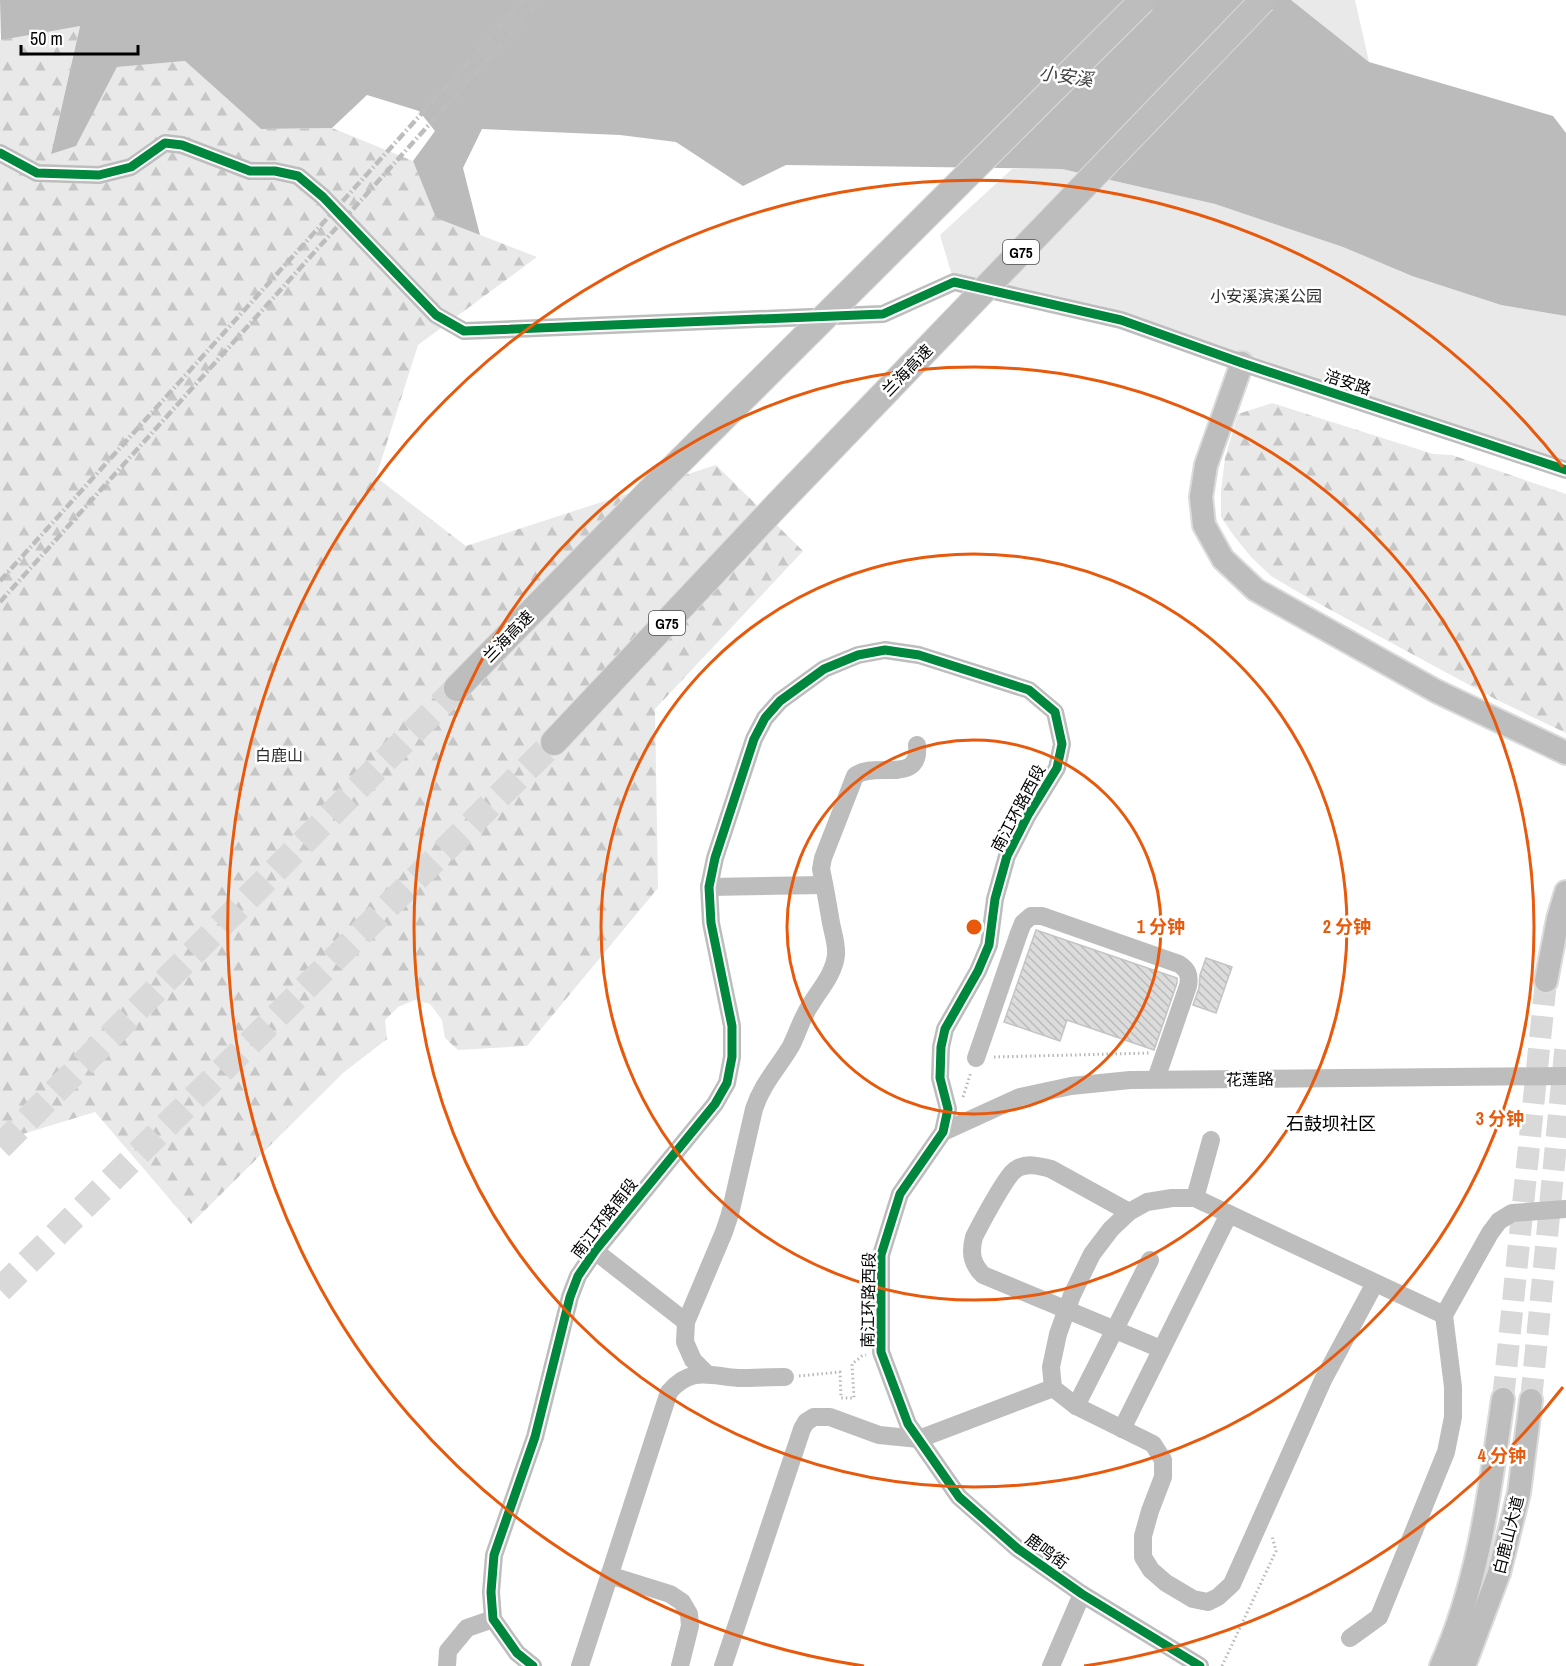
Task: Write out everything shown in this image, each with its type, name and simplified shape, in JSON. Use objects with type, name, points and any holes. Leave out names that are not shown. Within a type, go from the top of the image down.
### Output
[{"type":"highway","name":"兰海高速","points":[[457,688],[649,492],[1143,0]]},
{"type":"highway","name":"兰海高速","points":[[554,742],[1263,0]]},
{"type":"main road","points":[[1242,363],[1206,465],[1201,497],[1204,525],[1223,559],[1256,590],[1436,691],[1566,753]]},
{"type":"main road","points":[[1546,981],[1558,919],[1566,892]]},
{"type":"main road","name":"白鹿山大道","points":[[1441,1666],[1473,1574],[1488,1504],[1503,1399]]},
{"type":"main road","name":"白鹿山大道","points":[[1464,1666],[1499,1573],[1519,1493],[1531,1400]]},
{"type":"street","name":"涪安路","points":[[0,153],[37,173],[99,175],[131,167],[165,143],[182,145],[250,171],[275,171],[298,176],[323,197],[436,315],[464,331],[883,314],[954,282],[1121,320],[1242,363],[1566,470]]},
{"type":"street","name":"南江环路西段","points":[[709,886],[714,858],[754,739],[765,718],[780,701],[824,669],[858,655],[885,650],[919,655],[1029,690],[1055,712],[1062,744],[1057,768],[1028,815],[1007,856],[995,899],[988,945],[978,971],[945,1029],[941,1047],[940,1077],[948,1109],[943,1132],[900,1194],[881,1255],[880,1352],[908,1424]]},
{"type":"street","points":[[706,1373],[693,1360],[685,1342],[686,1322],[727,1223],[758,1095],[792,1043],[810,1005],[831,971],[836,956],[821,869],[823,858],[855,776],[865,771],[911,767],[918,753],[916,745]]},
{"type":"street","points":[[709,886],[824,885]]},
{"type":"street","name":"南江环路南段","points":[[493,1619],[491,1592],[494,1555],[535,1437],[570,1297],[578,1276],[594,1251],[715,1104],[727,1083],[732,1057],[732,1026],[711,923],[709,886]]},
{"type":"street","points":[[976,1058],[1023,923],[1031,916],[1042,916],[1179,964],[1187,969],[1190,976],[1188,986],[1156,1079]]},
{"type":"street","name":"花莲路","points":[[943,1132],[1020,1097],[1071,1086],[1130,1080],[1566,1076]]},
{"type":"street","points":[[1195,1198],[1211,1140]]},
{"type":"street","points":[[1129,1212],[1051,1169],[1038,1166],[1015,1169],[1006,1179],[974,1239],[972,1253],[975,1266],[983,1275],[1161,1349]]},
{"type":"street","points":[[1375,1283],[1323,1380],[1232,1584],[1218,1597],[1208,1602],[1192,1599],[1166,1583],[1151,1570],[1143,1557],[1143,1536],[1163,1477],[1163,1460],[1153,1444],[1076,1406],[1053,1388],[1051,1367],[1058,1334],[1072,1295],[1092,1254],[1111,1229],[1129,1212],[1147,1202],[1172,1198],[1195,1198],[1444,1315]]},
{"type":"street","points":[[1350,1638],[1379,1617],[1446,1452],[1453,1417],[1454,1387],[1444,1315],[1499,1221],[1512,1214],[1566,1209]]},
{"type":"street","points":[[1122,1429],[1228,1214]]},
{"type":"street","points":[[594,1251],[686,1322]]},
{"type":"street","points":[[1076,1406],[1150,1260]]},
{"type":"street","points":[[580,1666],[581,1632],[609,1575],[669,1392],[681,1380],[706,1373],[738,1378],[785,1377]]},
{"type":"street","points":[[723,1666],[806,1422],[814,1417],[830,1417],[879,1435],[919,1439],[1053,1388]]},
{"type":"street","name":"鹿鸣街","points":[[908,1424],[959,1497],[1018,1549],[1082,1594],[1200,1666]]},
{"type":"street","points":[[609,1575],[670,1594],[682,1602],[689,1614],[690,1626],[680,1666]]},
{"type":"street","points":[[1051,1666],[1082,1594]]},
{"type":"street","points":[[447,1666],[448,1651],[467,1628],[493,1619],[517,1653],[533,1666]]},
{"type":"path","points":[[962,1100],[976,1058],[1148,1052],[1159,1055],[1163,1044],[1168,1044]]},
{"type":"path","points":[[785,1377],[840,1372],[841,1398],[854,1398],[852,1364],[862,1356],[880,1352]]},
{"type":"path","points":[[1222,1666],[1276,1551],[1266,1508]]},
{"type":"green space","points":[[1291,0],[1355,0],[1369,62]]},
{"type":"green space","name":"白鹿山","points":[[80,25],[51,153],[76,146],[117,67],[185,61],[261,129],[332,128],[413,161],[436,218],[537,257],[418,345],[376,477],[466,546],[716,465],[803,551],[655,709],[658,888],[527,1046],[458,1050],[445,1038],[442,1020],[430,1004],[415,1000],[398,1007],[385,1020],[387,1039],[343,1073],[191,1224],[95,1112],[0,1141],[0,40]]},
{"type":"green space","name":"小安溪滨溪公园","points":[[1012,169],[1062,169],[1215,204],[1343,247],[1412,276],[1501,305],[1566,316],[1566,470],[1242,363],[954,282],[940,235]]},
{"type":"green space","points":[[1272,403],[1433,454],[1452,455],[1566,494],[1566,733],[1497,700],[1303,595],[1271,576],[1251,557],[1221,517],[1225,458],[1238,414]]},
{"type":"water","name":"小安溪","points":[[0,0],[1291,0],[1369,62],[1553,116],[1566,133],[1566,316],[1501,305],[1412,276],[1343,247],[1215,204],[1062,169],[786,165],[743,186],[676,142],[620,135],[482,129],[463,168],[480,235],[436,218],[413,161],[435,131],[419,111],[367,95],[332,128],[261,129],[185,61],[117,67],[76,146],[51,154],[80,26],[1,40]]},
{"type":"building","points":[[1036,930],[1177,978],[1154,1050],[1067,1020],[1060,1041],[1004,1022]]},
{"type":"building","points":[[1206,958],[1232,967],[1216,1013],[1193,1005]]},
{"type":"tunnel","points":[[0,1147],[457,688]]},
{"type":"tunnel","points":[[0,1290],[554,742]]},
{"type":"tunnel","points":[[1503,1399],[1546,981]]},
{"type":"tunnel","points":[[1531,1400],[1566,1042]]},
{"type":"railway","points":[[0,581],[524,0]]},
{"type":"railway","points":[[0,602],[541,0]]},
{"type":"cycle path","points":[[0,153],[37,173],[99,175],[131,167],[165,143],[182,145],[250,171],[275,171],[298,176],[323,197],[436,315],[464,331],[883,314],[954,282],[1121,320],[1242,363],[1566,470]]},
{"type":"cycle path","points":[[533,1666],[517,1653],[493,1619],[491,1592],[494,1555],[535,1437],[570,1297],[578,1276],[595,1251],[715,1104],[727,1083],[732,1057],[732,1026],[711,923],[709,887],[715,858],[754,739],[765,718],[780,701],[824,669],[858,655],[885,650],[919,655],[1029,690],[1055,712],[1062,744],[1057,768],[1028,815],[1007,856],[995,899],[989,945],[978,971],[945,1029],[941,1047],[940,1078],[948,1109],[943,1132],[900,1194],[881,1255],[881,1352],[908,1424],[959,1497],[1018,1549],[1082,1594],[1200,1666]]},
{"type":"district","name":"石鼓坝社区","points":[[1331,1123]]}]
